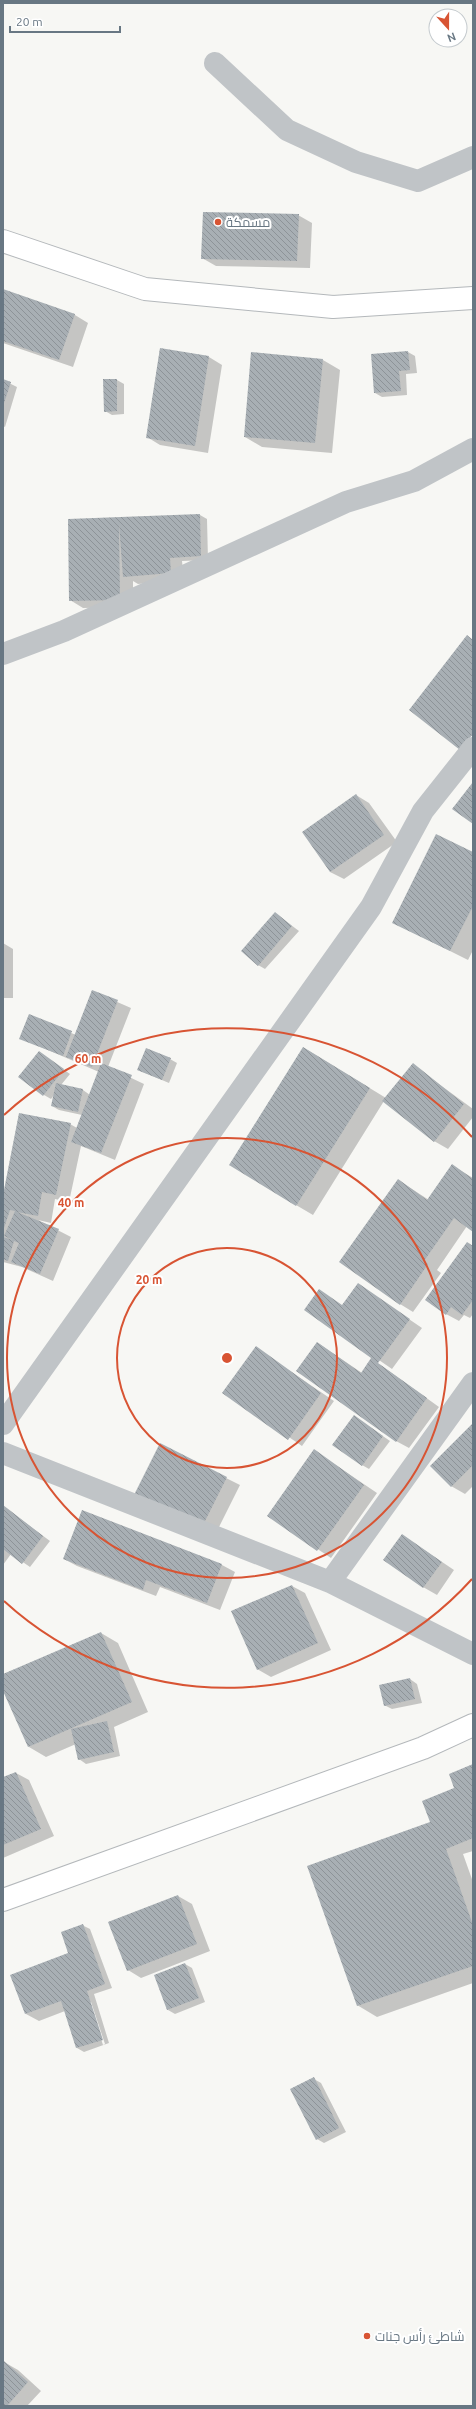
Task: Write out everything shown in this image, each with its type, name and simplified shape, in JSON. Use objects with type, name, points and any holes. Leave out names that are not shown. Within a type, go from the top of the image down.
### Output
[{"type":"main road","points":[[3,241],[145,288],[333,307],[473,298]]},
{"type":"main road","points":[[3,1900],[423,1748],[473,1725]]},
{"type":"street","points":[[215,62],[287,130],[356,162],[418,181],[473,157]]},
{"type":"street","points":[[3,654],[64,632],[346,502],[414,481],[473,449]]},
{"type":"street","points":[[3,1424],[371,907],[423,811],[473,748]]},
{"type":"street","points":[[330,1582],[473,1382]]},
{"type":"street","points":[[3,1454],[330,1582],[473,1654]]},
{"type":"building","points":[[203,212],[299,214],[297,261],[201,259]]},
{"type":"building","points":[[3,289],[75,314],[59,360],[3,341]]},
{"type":"building","points":[[160,348],[209,356],[195,446],[146,438]]},
{"type":"building","points":[[408,351],[410,370],[399,371],[401,391],[374,393],[371,354]]},
{"type":"building","points":[[251,352],[323,359],[315,443],[244,437]]},
{"type":"building","points":[[3,379],[11,382],[3,406]]},
{"type":"building","points":[[103,379],[117,379],[117,411],[104,412]]},
{"type":"building","points":[[200,514],[201,556],[170,558],[171,573],[123,577],[119,524],[120,600],[69,601],[68,519]]},
{"type":"building","points":[[467,635],[473,640],[473,734],[460,750],[409,710]]},
{"type":"building","points":[[473,782],[473,824],[452,809]]},
{"type":"building","points":[[356,794],[384,835],[330,872],[302,832]]},
{"type":"building","points":[[436,834],[473,852],[473,906],[450,951],[392,923]]},
{"type":"building","points":[[275,912],[292,926],[258,966],[241,951]]},
{"type":"building","points":[[92,990],[118,1000],[92,1067],[66,1057]]},
{"type":"building","points":[[29,1014],[72,1031],[63,1056],[19,1039]]},
{"type":"building","points":[[303,1047],[370,1088],[296,1206],[229,1165]]},
{"type":"building","points":[[146,1048],[171,1058],[162,1080],[137,1070]]},
{"type":"building","points":[[39,1051],[64,1069],[43,1096],[18,1077]]},
{"type":"building","points":[[101,1063],[132,1075],[101,1153],[71,1142]]},
{"type":"building","points":[[413,1063],[464,1104],[434,1142],[382,1101]]},
{"type":"building","points":[[56,1083],[83,1089],[78,1112],[51,1106]]},
{"type":"building","points":[[19,1113],[71,1123],[56,1195],[42,1192],[38,1216],[17,1212],[59,1229],[40,1274],[11,1262],[19,1243],[14,1241],[8,1261],[3,1259],[3,1237],[13,1240],[4,1236],[15,1211],[10,1210],[3,1231],[3,1195]]},
{"type":"building","points":[[452,1164],[473,1179],[473,1232],[454,1218],[424,1261],[428,1264],[400,1305],[339,1262],[398,1179],[427,1200]]},
{"type":"building","points":[[467,1242],[473,1246],[473,1276],[471,1279],[473,1280],[473,1300],[462,1315],[451,1307],[446,1315],[425,1300]]},
{"type":"building","points":[[358,1283],[410,1319],[378,1363],[304,1310],[319,1289],[342,1305]]},
{"type":"building","points":[[317,1342],[361,1373],[371,1358],[427,1398],[396,1442],[296,1371]]},
{"type":"building","points":[[256,1346],[321,1393],[288,1440],[222,1393]]},
{"type":"building","points":[[354,1415],[383,1436],[362,1466],[332,1445]]},
{"type":"building","points":[[473,1423],[473,1465],[451,1487],[430,1466]]},
{"type":"building","points":[[160,1443],[227,1477],[201,1529],[134,1495]]},
{"type":"building","points":[[314,1449],[364,1485],[317,1551],[267,1516]]},
{"type":"building","points":[[3,1505],[43,1536],[22,1564],[3,1549]]},
{"type":"building","points":[[82,1510],[222,1564],[207,1603],[146,1580],[143,1590],[63,1559]]},
{"type":"building","points":[[402,1534],[442,1562],[423,1588],[383,1560]]},
{"type":"building","points":[[292,1585],[318,1643],[257,1670],[231,1611]]},
{"type":"building","points":[[101,1632],[132,1702],[28,1747],[3,1691],[3,1674]]},
{"type":"building","points":[[410,1678],[415,1699],[384,1706],[379,1685]]},
{"type":"building","points":[[107,1721],[114,1752],[78,1760],[71,1729]]},
{"type":"building","points":[[473,1764],[473,1838],[446,1849],[473,1925],[473,1966],[357,2006],[307,1866],[430,1822],[422,1801],[454,1788],[449,1774]]},
{"type":"building","points":[[16,1772],[41,1829],[3,1845],[3,1777]]},
{"type":"building","points":[[178,1895],[197,1944],[127,1971],[108,1922]]},
{"type":"building","points":[[83,1924],[105,1984],[87,1991],[103,2040],[76,2048],[61,2001],[25,2014],[10,1975],[68,1953],[61,1932]]},
{"type":"building","points":[[185,1963],[199,1998],[167,2010],[154,1975]]},
{"type":"building","points":[[314,2077],[339,2128],[316,2140],[290,2089]]},
{"type":"building","points":[[4,2361],[28,2382],[7,2406],[3,2406]]},
{"type":"place","name":"مسمكة","points":[[218,222]]},
{"type":"place","name":"شاطئ رأس جنات","points":[[367,2336]]}]
